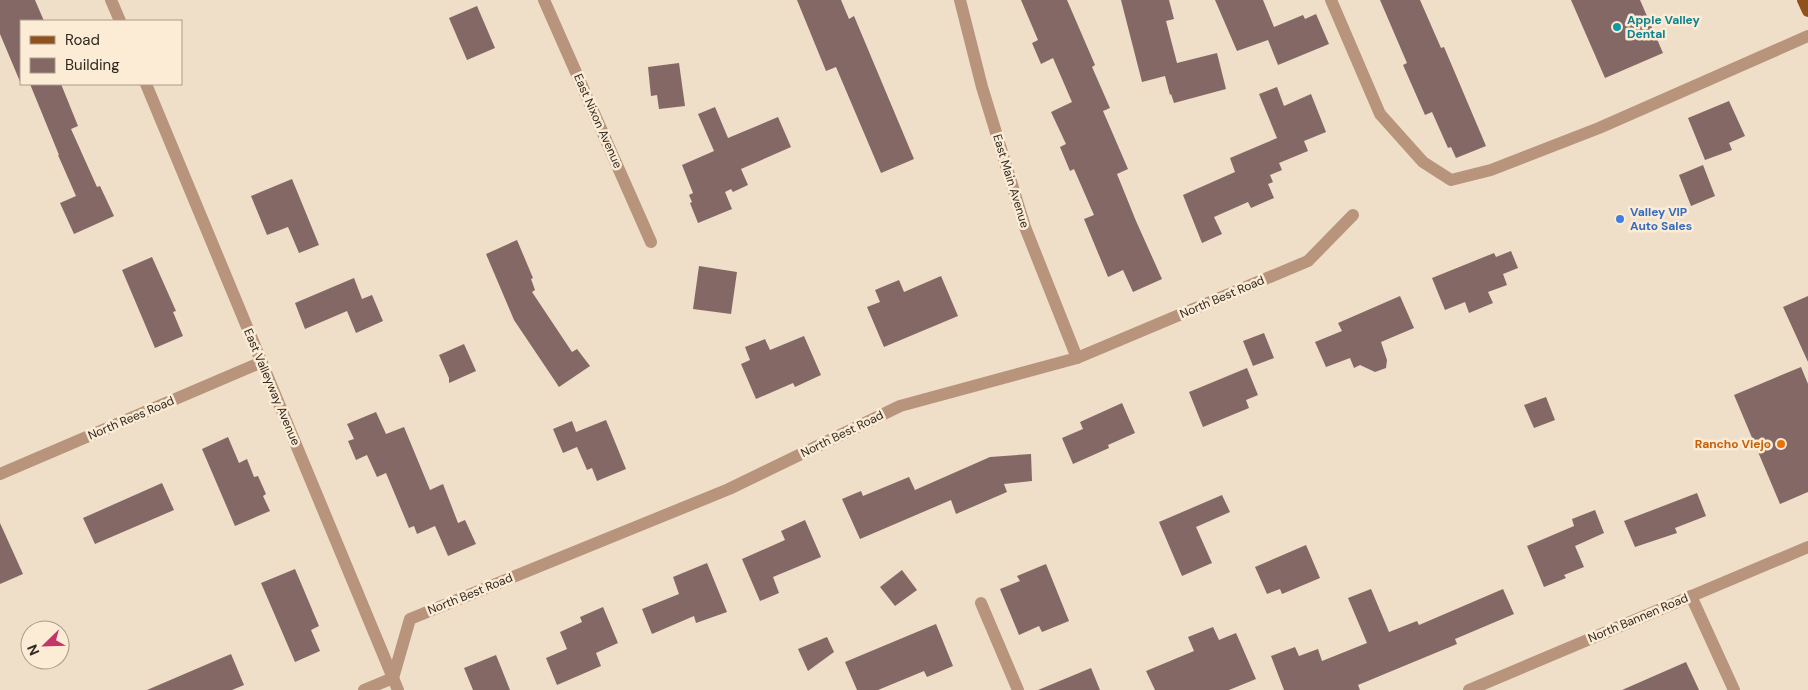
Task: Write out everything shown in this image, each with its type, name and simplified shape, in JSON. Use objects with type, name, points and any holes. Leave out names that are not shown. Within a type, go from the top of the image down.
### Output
[{"type":"main road","points":[[1803,0],[1808,11]]},
{"type":"street","points":[[111,0],[120,20]]},
{"type":"street","name":"East Nixon Avenue","points":[[544,0],[651,242]]},
{"type":"street","name":"East Main Avenue","points":[[960,0],[982,87],[1025,227],[1077,358]]},
{"type":"street","points":[[1331,0],[1380,114],[1423,162],[1451,180],[1491,170],[1599,128],[1808,36]]},
{"type":"street","name":"East Valleyway Avenue","points":[[146,85],[398,690]]},
{"type":"street","name":"North Best Road","points":[[393,678],[410,619],[729,489],[900,406],[1077,358],[1308,261],[1353,215]]},
{"type":"street","name":"North Rees Road","points":[[0,474],[262,362]]},
{"type":"street","name":"North Bannen Road","points":[[1469,690],[1808,547]]},
{"type":"street","points":[[1691,596],[1734,690]]},
{"type":"street","points":[[981,603],[1018,690]]},
{"type":"street","points":[[364,690],[393,678]]},
{"type":"building","points":[[0,0],[35,0],[44,20],[20,20],[20,82],[0,34]]},
{"type":"building","points":[[797,0],[841,0],[849,19],[854,16],[914,159],[881,173],[836,67],[826,71]]},
{"type":"building","points":[[1021,0],[1067,0],[1095,65],[1092,67],[1110,108],[1103,111],[1128,169],[1117,174],[1162,279],[1133,292],[1123,270],[1108,277],[1084,219],[1094,215],[1074,169],[1070,171],[1060,147],[1066,144],[1051,112],[1072,102],[1053,58],[1041,64],[1032,43],[1038,40]]},
{"type":"building","points":[[1121,0],[1169,0],[1174,19],[1166,21],[1177,63],[1217,53],[1226,89],[1174,103],[1165,76],[1142,82]]},
{"type":"building","points":[[1215,0],[1263,0],[1274,27],[1303,15],[1305,19],[1316,14],[1329,44],[1278,65],[1268,40],[1237,51]]},
{"type":"building","points":[[1380,0],[1420,0],[1441,48],[1444,47],[1486,146],[1456,158],[1451,147],[1448,148],[1432,112],[1425,115],[1403,65],[1407,63]]},
{"type":"building","name":"Apple Valley Dental","points":[[1571,0],[1640,0],[1663,53],[1605,78]]},
{"type":"building","points":[[477,6],[495,48],[467,60],[449,18]]},
{"type":"building","points":[[679,63],[685,106],[659,109],[657,95],[651,96],[648,67]]},
{"type":"building","points":[[30,85],[61,85],[78,126],[71,129],[97,187],[100,186],[114,216],[74,234],[60,203],[76,196]]},
{"type":"building","points":[[1277,87],[1284,106],[1311,94],[1326,132],[1304,141],[1308,151],[1279,163],[1282,170],[1270,175],[1273,182],[1268,184],[1274,198],[1251,208],[1248,202],[1214,217],[1222,234],[1202,243],[1183,195],[1235,172],[1230,158],[1277,138],[1259,94]]},
{"type":"building","points":[[1729,101],[1745,136],[1729,143],[1732,150],[1705,160],[1688,118]]},
{"type":"building","points":[[715,107],[728,138],[778,117],[791,147],[741,169],[748,185],[733,192],[731,189],[725,192],[732,209],[698,223],[690,203],[692,202],[689,195],[693,193],[682,165],[714,151],[698,114]]},
{"type":"building","points":[[1703,165],[1715,196],[1691,206],[1679,175]]},
{"type":"building","points":[[292,179],[319,245],[299,253],[288,227],[267,235],[251,196]]},
{"type":"building","points":[[517,240],[533,278],[531,279],[535,290],[532,292],[572,352],[577,349],[590,366],[559,387],[514,320],[486,254]]},
{"type":"building","points":[[1511,251],[1518,268],[1503,274],[1507,285],[1488,292],[1493,303],[1469,313],[1465,302],[1445,310],[1432,278],[1494,253],[1496,257]]},
{"type":"building","points":[[152,257],[176,311],[173,312],[183,336],[155,348],[122,270]]},
{"type":"building","points":[[699,266],[737,272],[731,314],[693,309]]},
{"type":"building","points":[[941,276],[958,316],[884,347],[867,307],[880,302],[875,290],[899,280],[904,292]]},
{"type":"building","points":[[354,278],[362,299],[372,295],[383,321],[356,333],[347,311],[305,329],[295,303]]},
{"type":"building","points":[[1400,296],[1414,328],[1381,342],[1387,360],[1386,368],[1375,372],[1360,365],[1354,368],[1350,358],[1326,367],[1315,342],[1342,331],[1338,323]]},
{"type":"building","points":[[1808,296],[1808,362],[1783,307]]},
{"type":"building","points":[[1264,333],[1274,358],[1253,366],[1243,341]]},
{"type":"building","points":[[804,336],[821,375],[795,387],[793,383],[756,399],[741,364],[750,360],[745,347],[765,339],[770,350]]},
{"type":"building","points":[[464,344],[476,371],[449,383],[449,378],[439,355]]},
{"type":"building","name":"Rancho Viejo","points":[[1801,367],[1808,384],[1808,492],[1780,504],[1734,395]]},
{"type":"building","points":[[1247,368],[1258,395],[1246,400],[1249,408],[1203,427],[1189,392]]},
{"type":"building","points":[[1546,397],[1555,420],[1534,428],[1524,405]]},
{"type":"building","points":[[1122,403],[1135,433],[1108,445],[1109,448],[1073,464],[1062,438],[1083,429],[1080,422]]},
{"type":"building","points":[[376,412],[386,434],[404,427],[430,490],[443,484],[458,523],[465,520],[476,544],[448,556],[435,526],[417,534],[414,526],[409,528],[386,473],[377,477],[367,455],[356,460],[348,441],[354,439],[347,424]]},
{"type":"building","points":[[606,420],[626,469],[597,481],[592,468],[587,470],[577,447],[563,453],[553,429],[572,421],[576,432]]},
{"type":"building","points":[[228,437],[239,463],[247,459],[254,477],[258,476],[266,494],[263,496],[270,511],[235,526],[202,449]]},
{"type":"building","points":[[1031,454],[1032,481],[1004,484],[1007,492],[956,514],[951,500],[860,539],[842,499],[861,491],[863,496],[909,477],[915,490],[990,457]]},
{"type":"building","points":[[162,483],[174,510],[95,544],[83,518]]},
{"type":"building","points":[[1697,493],[1706,516],[1675,528],[1677,533],[1635,547],[1624,521]]},
{"type":"building","points":[[1222,495],[1230,512],[1196,527],[1212,563],[1182,576],[1159,522]]},
{"type":"building","points":[[1595,510],[1604,533],[1575,546],[1584,567],[1564,575],[1566,578],[1544,587],[1527,546],[1574,526],[1572,519]]},
{"type":"building","points":[[805,520],[821,557],[773,577],[779,593],[760,601],[742,559],[785,540],[781,531]]},
{"type":"building","points":[[0,523],[23,574],[0,584]]},
{"type":"building","points":[[1306,545],[1320,578],[1282,594],[1280,589],[1267,594],[1255,567]]},
{"type":"building","points":[[707,563],[727,612],[696,623],[694,616],[652,634],[642,609],[679,594],[673,577]]},
{"type":"building","points":[[1046,564],[1069,621],[1042,632],[1039,626],[1019,635],[1000,589],[1020,581],[1017,576]]},
{"type":"building","points":[[295,569],[319,626],[311,630],[320,651],[295,662],[261,583]]},
{"type":"building","points":[[902,570],[917,590],[895,606],[880,587]]},
{"type":"building","points":[[1371,589],[1389,632],[1417,621],[1419,625],[1503,589],[1514,614],[1455,639],[1457,644],[1358,685],[1360,690],[1284,690],[1271,656],[1295,647],[1299,656],[1318,649],[1322,661],[1367,643],[1348,598]]},
{"type":"building","points":[[603,607],[618,643],[596,653],[601,666],[557,685],[546,658],[567,649],[560,632],[582,622],[580,617]]},
{"type":"building","points":[[936,624],[953,666],[927,677],[924,671],[878,690],[857,690],[845,662]]},
{"type":"building","points":[[1213,627],[1219,640],[1236,633],[1256,679],[1229,690],[1155,690],[1146,671],[1194,651],[1188,637]]},
{"type":"building","points":[[827,637],[834,652],[808,671],[798,649]]},
{"type":"building","points":[[231,654],[244,685],[232,690],[147,690]]},
{"type":"building","points":[[496,655],[510,690],[473,690],[464,668]]},
{"type":"building","points":[[1686,662],[1699,690],[1622,690]]},
{"type":"building","points":[[1091,668],[1100,690],[1038,690]]},
{"type":"place","name":"Apple Valley Dental","points":[[1617,27]]},
{"type":"place","name":"Valley VIP Auto Sales","points":[[1620,219]]},
{"type":"place","name":"Rancho Viejo","points":[[1781,444]]}]
